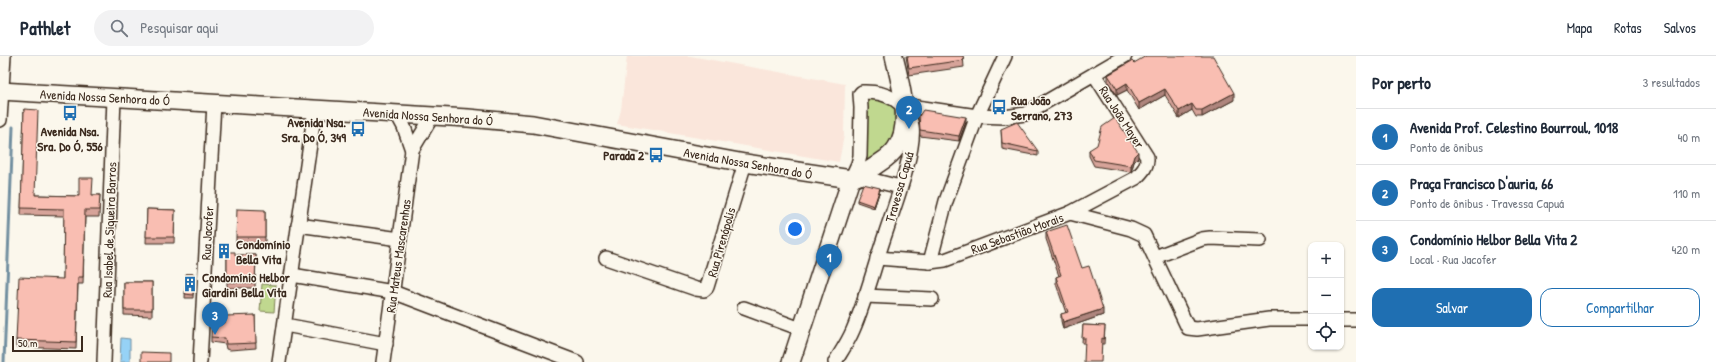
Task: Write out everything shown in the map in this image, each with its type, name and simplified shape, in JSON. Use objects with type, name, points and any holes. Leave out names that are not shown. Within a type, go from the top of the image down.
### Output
[{"type":"main road","points":[[894,56],[903,105]]},
{"type":"main road","name":"Avenida Nossa Senhora do Ó","points":[[1,91],[433,116],[533,124],[745,163],[856,178]]},
{"type":"main road","name":"Travessa Capuá","points":[[856,178],[890,155],[896,149],[904,128],[903,105]]},
{"type":"main road","points":[[791,362],[856,178]]},
{"type":"street","points":[[0,120],[4,56]]},
{"type":"street","points":[[930,262],[946,201],[977,116],[1005,56]]},
{"type":"street","points":[[900,187],[856,178],[860,156],[861,92],[876,92],[889,96],[903,105],[977,116],[1004,117],[1025,114],[1125,56]]},
{"type":"street","name":"Rua João Mayer","points":[[1070,213],[1136,178],[1147,161],[1147,157],[1094,74]]},
{"type":"street","name":"Rua Isabel de Siqueira Barros","points":[[104,362],[114,98]]},
{"type":"street","name":"Rua Jacofer","points":[[200,362],[214,103]]},
{"type":"street","name":"Travessa Capuá","points":[[835,362],[853,331],[906,165],[912,134],[910,118],[903,105]]},
{"type":"street","points":[[279,362],[315,109]]},
{"type":"street","name":"Rua Mateus Mascarenhas","points":[[397,114],[404,127],[412,150]]},
{"type":"street","name":"Rua Mateus Mascarenhas","points":[[383,362],[412,150],[433,116]]},
{"type":"street","name":"Rua Pirenópolis","points":[[606,258],[696,289],[704,290],[707,288],[745,163]]},
{"type":"street","name":"Rua Sebastião Morais","points":[[877,258],[930,262],[945,260],[1070,213],[1141,232],[1155,257],[1188,328],[1197,329],[1269,319],[1308,319]]},
{"type":"street","points":[[298,225],[400,239]]},
{"type":"street","points":[[1155,257],[1202,239],[1260,240]]},
{"type":"street","points":[[292,275],[393,292],[576,362]]},
{"type":"street","points":[[865,296],[932,299]]},
{"type":"street","points":[[744,308],[802,330]]},
{"type":"street","points":[[1344,320],[1356,320]]},
{"type":"street","points":[[285,325],[386,344]]},
{"type":"shaded area","points":[[627,56],[690,56],[845,84],[844,135],[839,162],[617,124],[621,110]]},
{"type":"green space","points":[[876,98],[893,100],[902,110],[891,148],[868,160],[862,158],[866,101]]},
{"type":"green space","points":[[262,284],[276,285],[274,312],[260,311]]},
{"type":"water","points":[[121,338],[130,339],[130,362],[120,362]]},
{"type":"building","points":[[907,56],[963,56],[964,60],[909,68]]},
{"type":"building","points":[[1146,56],[1213,56],[1234,93],[1202,110],[1196,110],[1192,104],[1179,111],[1165,89],[1139,103],[1127,83],[1117,89],[1108,75],[1132,61],[1134,63]]},
{"type":"building","points":[[24,109],[38,110],[35,195],[79,196],[79,178],[93,178],[92,195],[100,195],[99,210],[85,210],[83,277],[78,277],[76,342],[16,340],[19,277],[63,279],[64,209],[21,208]]},
{"type":"building","points":[[923,110],[966,117],[959,136],[920,130],[919,116]]},
{"type":"building","points":[[1115,118],[1138,152],[1134,156],[1131,166],[1094,160],[1089,150],[1097,145],[1102,127]]},
{"type":"building","points":[[1017,122],[1038,151],[1002,143],[1001,129]]},
{"type":"building","points":[[863,184],[880,188],[874,206],[857,200]]},
{"type":"building","points":[[147,209],[175,210],[174,237],[146,237]]},
{"type":"building","points":[[237,209],[265,210],[265,237],[236,237]]},
{"type":"building","points":[[1067,225],[1082,268],[1089,266],[1103,309],[1063,322],[1061,314],[1068,312],[1056,277],[1061,275],[1046,232]]},
{"type":"building","points":[[227,252],[235,252],[235,255],[256,255],[255,283],[227,282]]},
{"type":"building","name":"Condomínio Helbor Giardini Bella Vita","points":[[186,274],[194,274],[193,295],[185,294]]},
{"type":"building","points":[[124,282],[152,282],[152,310],[124,310]]},
{"type":"building","points":[[255,315],[256,343],[226,344],[225,338],[211,337],[212,322],[225,323],[225,316]]},
{"type":"building","points":[[1083,325],[1105,326],[1104,339],[1102,338],[1101,362],[1084,362],[1085,338],[1082,338]]},
{"type":"building","points":[[141,352],[169,353],[169,362],[141,362]]},
{"type":"waterway","points":[[4,362],[13,127]]},
{"type":"place","name":"Rua João Serrano, 273","points":[[999,107]]},
{"type":"place","name":"Avenida Nsa. Sra. Do Ó, 556","points":[[70,113]]},
{"type":"place","name":"Avenida Nsa. Sra. Do Ó, 349","points":[[358,129]]},
{"type":"place","name":"Praça Francisco D'auria, 66","points":[[909,129]]},
{"type":"place","name":"Parada 2","points":[[656,155]]},
{"type":"place","name":"Condomínio Bella Vita","points":[[224,251]]},
{"type":"place","name":"Avenida Prof. Celestino Bourroul, 1018","points":[[829,277]]},
{"type":"place","name":"Condomínio Helbor Giardini Bella Vita","points":[[190,284]]},
{"type":"place","name":"Condomínio Helbor Bella Vita 2","points":[[215,335]]}]
